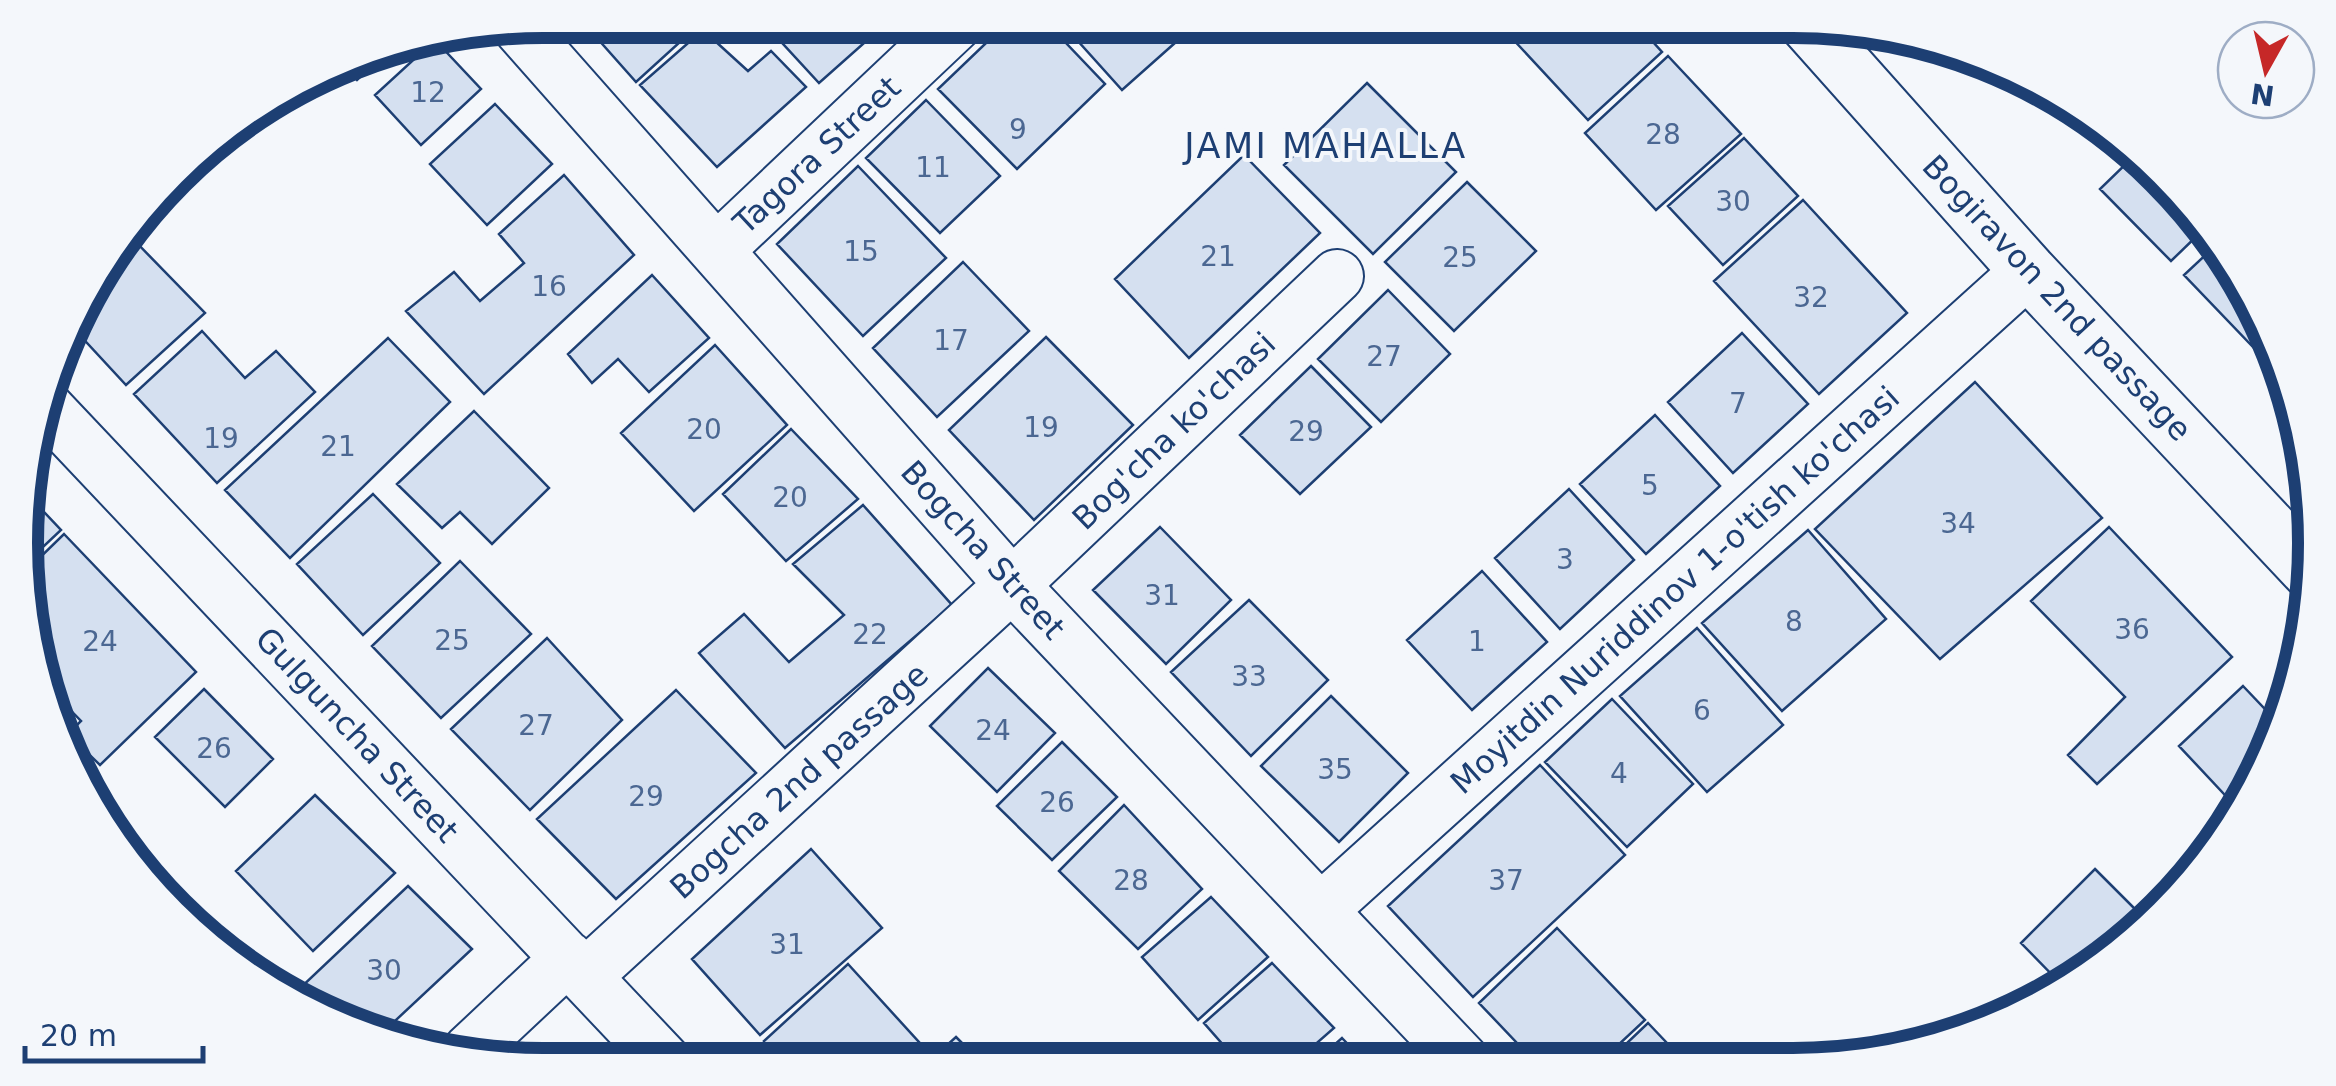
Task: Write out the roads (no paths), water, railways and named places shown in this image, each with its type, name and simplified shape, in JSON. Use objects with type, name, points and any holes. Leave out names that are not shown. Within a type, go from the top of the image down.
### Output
[{"type":"street","name":"Bogcha Street","points":[[529,38],[1012,585],[1451,1048]]},
{"type":"street","name":"Tagora Street","points":[[716,250],[941,38]]},
{"type":"street","name":"Bogiravon 2nd passage","points":[[1822,39],[2028,270],[2298,558]]},
{"type":"street","name":"Moyitdin Nuriddinov 1-o'tish ko'chasi","points":[[1322,909],[2028,270]]},
{"type":"street","name":"Bog'cha ko'chasi","points":[[1012,585],[1337,276]]},
{"type":"street","name":"Gulguncha Street","points":[[54,416],[652,1048]]},
{"type":"street","name":"Bogcha 2nd passage","points":[[480,1044],[576,967],[1012,585]]},
{"type":"district","name":"JAMI MAHALLA","points":[[1326,146]]}]
